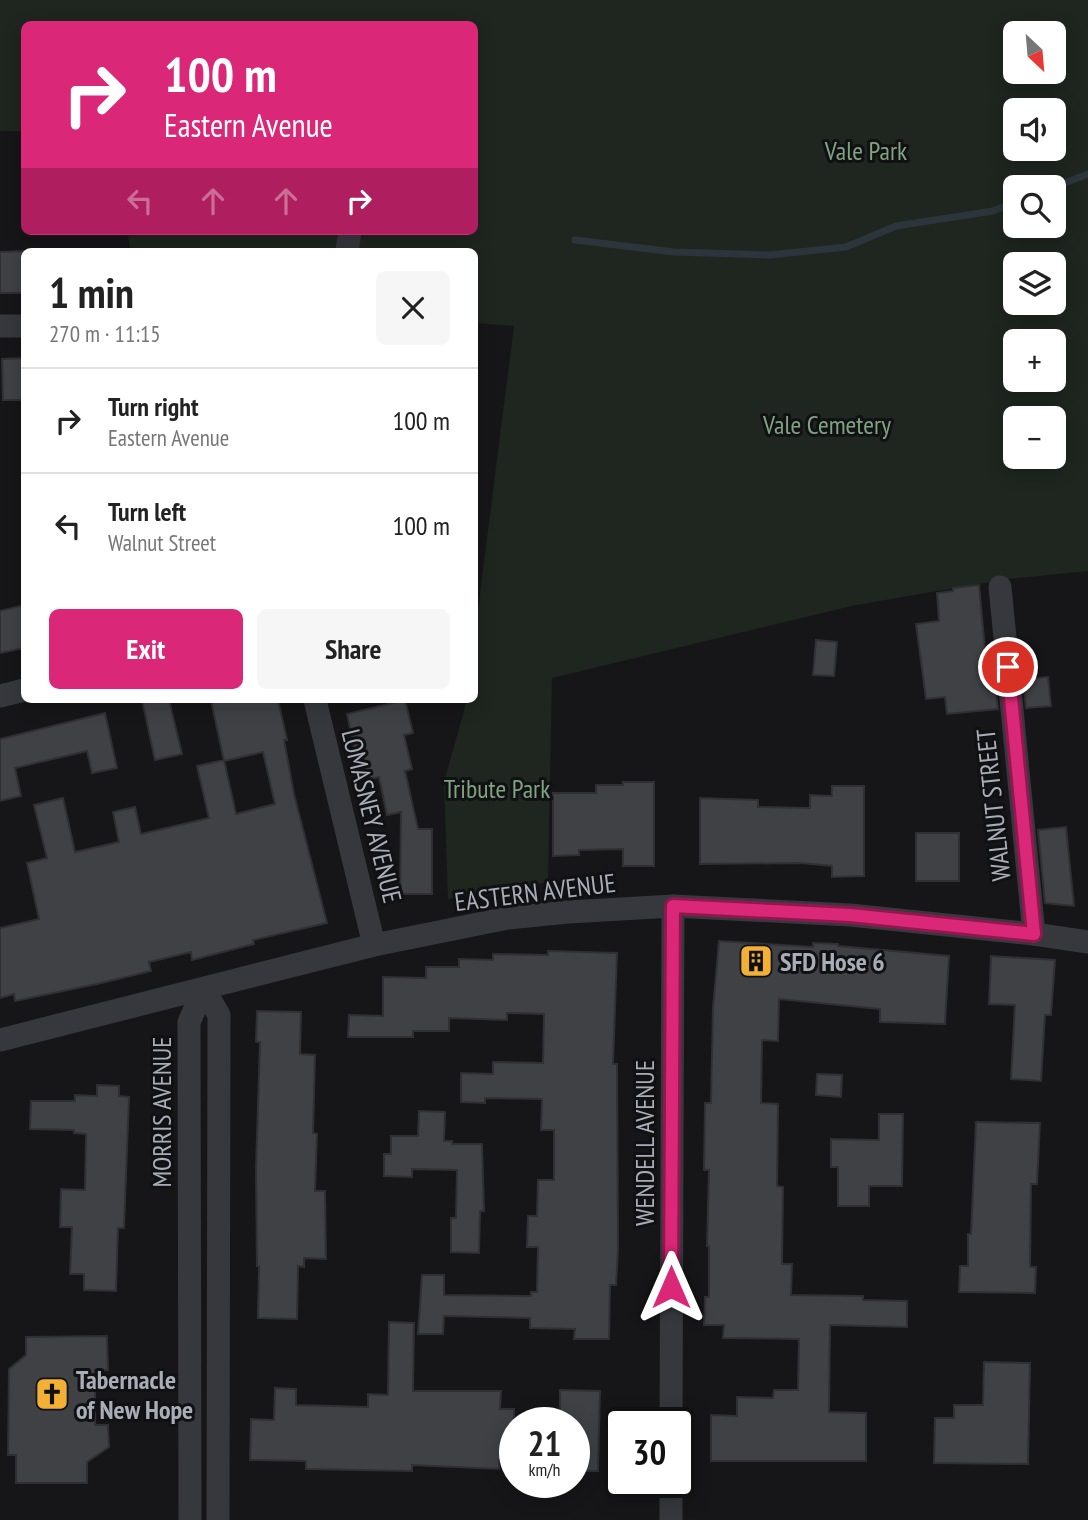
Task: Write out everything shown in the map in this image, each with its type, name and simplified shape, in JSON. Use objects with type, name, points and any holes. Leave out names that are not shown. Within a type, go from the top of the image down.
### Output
[{"type":"street","points":[[0,326],[21,326]]},
{"type":"street","name":"WALNUT STREET","points":[[1000,587],[1034,934]]},
{"type":"street","points":[[0,696],[21,691]]},
{"type":"street","name":"LOMASNEY AVENUE","points":[[316,703],[374,945]]},
{"type":"street","name":"EASTERN AVENUE","points":[[0,1040],[374,945],[508,918],[568,912],[673,906],[850,915],[1088,942]]},
{"type":"street","name":"WENDELL AVENUE","points":[[671,1407],[673,906]]},
{"type":"street","points":[[204,989],[219,1015],[218,1520]]},
{"type":"street","name":"MORRIS AVENUE","points":[[190,1520],[189,1022],[204,989]]},
{"type":"street","points":[[671,1498],[671,1520]]},
{"type":"green space","name":"Vale Park","points":[[0,0],[1088,0],[1088,571],[1008,579],[856,605],[552,678],[548,882],[448,899],[444,782],[466,703],[478,703],[478,610],[514,326],[478,323],[478,248],[130,248],[128,235],[478,235],[478,21],[21,21],[21,131],[0,131]]},
{"type":"building","points":[[21,251],[21,293],[0,293],[0,252]]},
{"type":"building","points":[[21,358],[21,400],[3,400],[2,359]]},
{"type":"building","points":[[979,585],[988,682],[995,682],[998,709],[947,714],[945,697],[926,699],[916,624],[939,621],[937,593]]},
{"type":"building","points":[[21,606],[21,649],[0,653],[0,611]]},
{"type":"building","points":[[816,640],[837,642],[834,676],[813,675]]},
{"type":"building","points":[[1048,677],[1051,706],[1026,708],[1023,679]]},
{"type":"building","points":[[143,703],[170,703],[182,754],[155,760]]},
{"type":"building","points":[[212,703],[279,703],[294,794],[327,923],[253,940],[254,944],[192,960],[191,952],[149,962],[151,971],[97,984],[15,1001],[14,994],[0,998],[0,928],[39,919],[27,863],[47,858],[34,805],[63,798],[75,852],[119,842],[113,812],[135,807],[141,834],[209,818],[197,766],[224,760]],"holes":[[[263,752],[275,804],[236,814],[224,761]]]},
{"type":"building","points":[[393,703],[406,703],[413,733],[404,735],[412,769],[405,771],[418,829],[432,829],[432,894],[400,894],[401,812],[387,815],[379,777],[361,781],[347,714]]},
{"type":"building","points":[[105,713],[117,768],[92,773],[87,751],[15,768],[21,796],[0,801],[0,739]]},
{"type":"building","points":[[623,782],[654,782],[654,866],[623,866],[623,849],[579,850],[579,855],[553,856],[553,793],[596,793],[596,785],[623,785]]},
{"type":"building","points":[[832,786],[864,786],[864,876],[832,877],[832,866],[801,863],[700,864],[700,798],[758,800],[758,807],[810,808],[810,795],[832,796]]},
{"type":"building","points":[[1066,827],[1074,906],[1045,903],[1038,830]]},
{"type":"building","points":[[916,833],[959,833],[959,881],[916,881]]},
{"type":"building","points":[[719,941],[813,947],[813,943],[838,944],[949,956],[945,1024],[880,1022],[880,1009],[779,999],[778,1041],[762,1040],[761,1103],[778,1104],[777,1186],[783,1187],[782,1264],[792,1264],[791,1295],[863,1296],[863,1300],[907,1301],[907,1327],[830,1325],[829,1412],[866,1413],[866,1461],[711,1461],[711,1415],[737,1416],[737,1397],[773,1398],[774,1390],[798,1390],[799,1339],[723,1338],[724,1325],[704,1325],[705,1297],[709,1297],[709,1170],[704,1170],[705,1103],[711,1103],[713,1008]]},
{"type":"building","points":[[548,951],[617,953],[613,1064],[617,1064],[618,1248],[616,1285],[610,1285],[609,1339],[574,1339],[575,1329],[530,1328],[530,1318],[444,1316],[443,1334],[418,1334],[422,1275],[444,1275],[444,1295],[531,1296],[531,1292],[537,1292],[538,1247],[527,1247],[528,1216],[537,1216],[538,1180],[554,1180],[554,1130],[541,1130],[542,1099],[485,1098],[485,1103],[461,1102],[461,1073],[493,1074],[493,1062],[543,1063],[544,1014],[507,1013],[507,1020],[449,1018],[449,1031],[413,1031],[413,1037],[348,1037],[349,1015],[383,1016],[383,977],[426,978],[426,967],[459,967],[459,959],[493,960],[493,954],[548,955]]},
{"type":"building","points":[[991,956],[1055,960],[1051,1015],[1045,1015],[1041,1081],[1011,1079],[1015,1005],[989,1004]]},
{"type":"building","points":[[257,1011],[301,1012],[300,1054],[315,1055],[315,1191],[325,1191],[326,1259],[304,1258],[304,1267],[298,1266],[297,1319],[258,1318],[256,1169],[260,1042],[256,1042]]},
{"type":"building","points":[[817,1074],[842,1075],[841,1097],[816,1095]]},
{"type":"building","points":[[97,1085],[119,1086],[119,1096],[129,1097],[124,1228],[118,1228],[116,1291],[84,1290],[84,1274],[70,1274],[72,1227],[60,1227],[61,1189],[85,1190],[86,1134],[74,1133],[74,1130],[30,1129],[31,1101],[75,1101],[75,1095],[97,1096]]},
{"type":"building","points":[[419,1111],[445,1112],[444,1141],[452,1141],[452,1144],[482,1144],[484,1211],[480,1211],[479,1253],[451,1252],[451,1218],[456,1218],[457,1170],[412,1169],[412,1177],[384,1176],[384,1154],[391,1154],[391,1136],[418,1136]]},
{"type":"building","points":[[879,1114],[903,1114],[902,1186],[869,1186],[869,1206],[838,1206],[838,1167],[831,1167],[831,1139],[879,1140]]},
{"type":"building","points":[[976,1122],[1040,1123],[1037,1184],[1031,1184],[1030,1267],[1036,1267],[1035,1293],[959,1292],[960,1266],[968,1266]]},
{"type":"building","points":[[389,1322],[414,1323],[413,1391],[501,1391],[499,1469],[412,1465],[412,1471],[306,1469],[306,1461],[250,1460],[251,1419],[274,1420],[275,1388],[296,1389],[296,1405],[368,1407],[368,1394],[388,1395]]},
{"type":"building","name":"Tabernacle of New Hope","points":[[107,1336],[108,1370],[95,1370],[95,1425],[108,1425],[109,1447],[87,1462],[87,1483],[16,1483],[16,1455],[8,1455],[9,1369],[26,1355],[26,1337]]},
{"type":"building","points":[[984,1362],[1030,1363],[1028,1464],[934,1463],[935,1418],[954,1418],[954,1405],[983,1405]]},
{"type":"building","points":[[560,1390],[600,1391],[598,1471],[590,1471],[590,1407],[560,1407]]},
{"type":"waterway","points":[[1066,182],[1088,174]]},
{"type":"waterway","points":[[575,240],[674,252],[770,255],[846,247],[896,226],[993,211],[1003,207]]},
{"type":"place","name":"SFD Hose 6","points":[[756,961]]},
{"type":"place","name":"Tabernacle of New Hope","points":[[52,1394]]},
{"type":"route","points":[[671,1287],[673,906],[850,915],[1034,934],[1008,667]]},
{"type":"park label","name":"Vale Cemetery","points":[[827,424]]},
{"type":"park label","name":"Tribute Park","points":[[497,788]]}]
